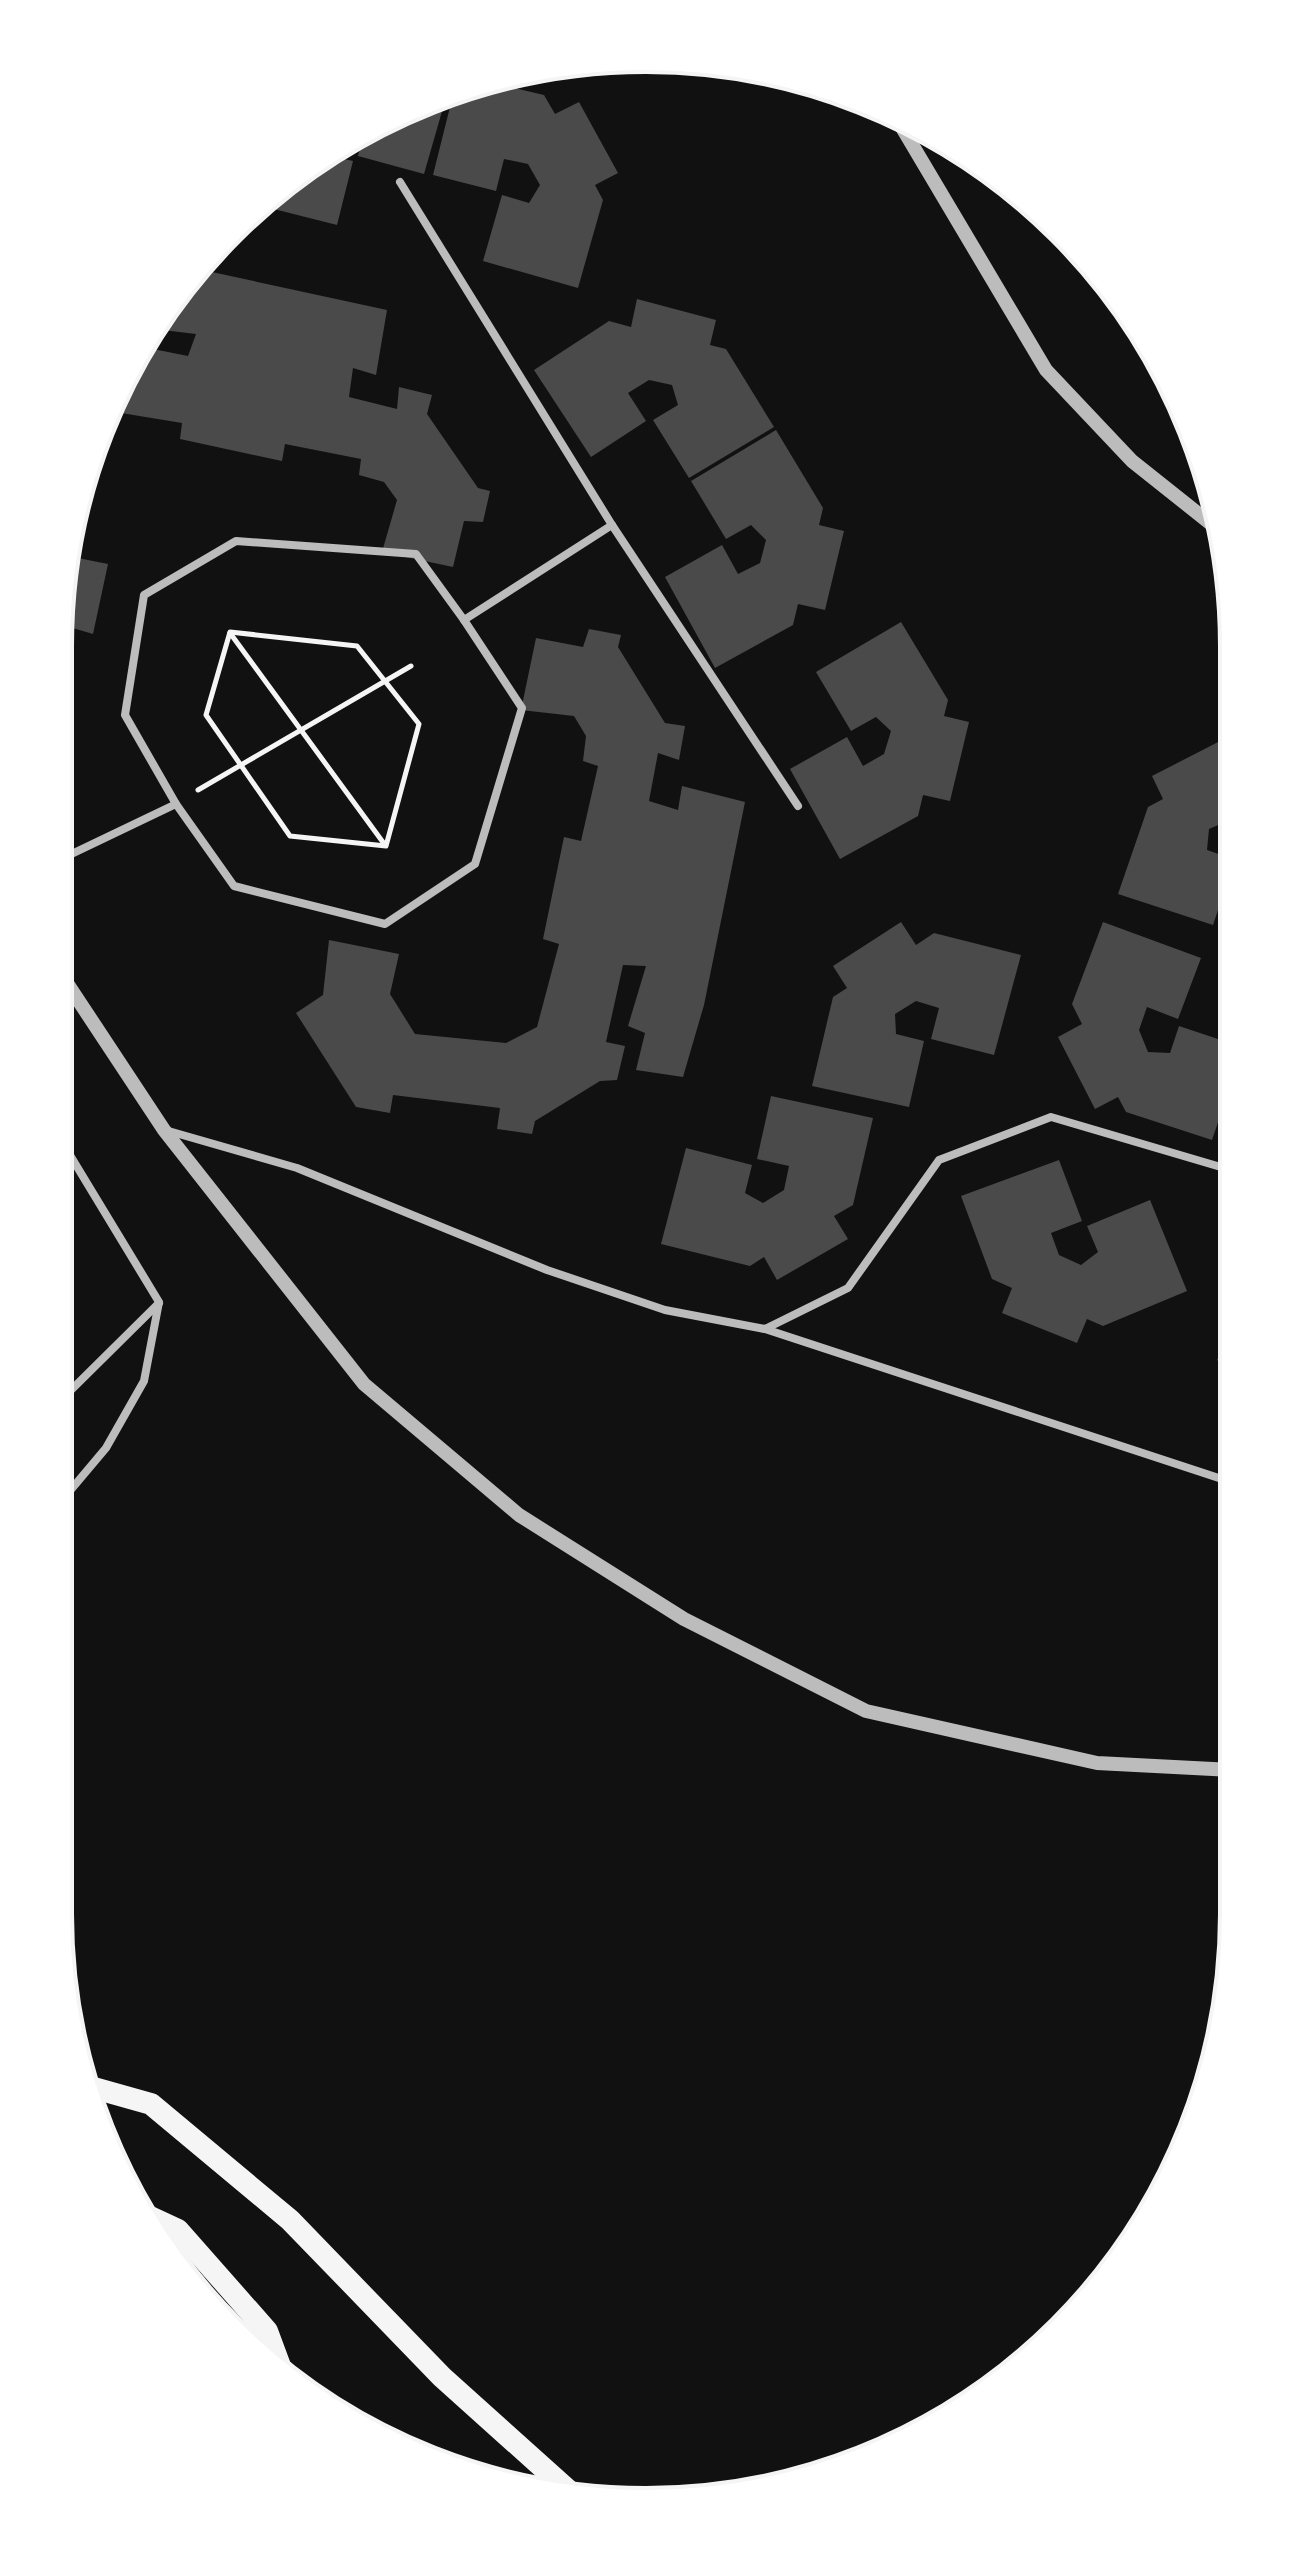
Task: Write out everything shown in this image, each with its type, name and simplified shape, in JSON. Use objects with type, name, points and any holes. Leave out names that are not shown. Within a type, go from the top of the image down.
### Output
[{"type":"highway","points":[[99,2089],[151,2104],[290,2220],[442,2377],[558,2481]]},
{"type":"highway","points":[[163,2223],[178,2230],[267,2331],[274,2351]]},
{"type":"street","points":[[906,134],[1046,370],[1132,461],[1205,519]]},
{"type":"street","points":[[400,182],[612,525],[798,806]]},
{"type":"street","points":[[464,620],[612,525]]},
{"type":"street","points":[[236,541],[416,554],[522,708],[475,864],[385,924],[234,886],[176,804],[125,715],[144,595],[236,541]]},
{"type":"street","points":[[72,854],[176,804]]},
{"type":"street","points":[[72,991],[164,1130],[364,1384],[519,1515],[684,1619],[866,1711],[1097,1763],[1220,1769]]},
{"type":"street","points":[[765,1329],[848,1288],[939,1160],[1051,1117],[1220,1167]]},
{"type":"street","points":[[164,1130],[297,1168],[547,1270],[665,1310],[765,1329],[1220,1478]]},
{"type":"street","points":[[72,1158],[159,1302],[144,1381],[106,1448],[72,1488]]},
{"type":"street","points":[[72,1389],[159,1302]]},
{"type":"path","points":[[230,632],[357,646],[419,724],[386,846]]},
{"type":"path","points":[[230,632],[386,846]]},
{"type":"path","points":[[230,632],[206,715],[290,836],[386,846]]},
{"type":"path","points":[[176,804],[411,666]]},
{"type":"building","points":[[514,88],[544,95],[555,114],[579,102],[618,173],[595,185],[603,200],[578,288],[483,261],[502,195],[529,203],[540,185],[528,164],[504,159],[496,191],[433,175],[450,106]]},
{"type":"building","points":[[443,109],[424,174],[358,156],[360,148]]},
{"type":"building","points":[[343,159],[353,161],[337,225],[274,209]]},
{"type":"building","points":[[211,272],[387,310],[376,375],[353,368],[349,397],[397,409],[399,387],[432,395],[427,414],[478,488],[490,491],[483,522],[464,521],[453,567],[382,552],[397,500],[384,482],[359,475],[361,459],[285,444],[282,461],[180,439],[182,423],[122,413],[155,349],[188,356],[196,334],[167,331]]},
{"type":"building","points":[[637,299],[716,320],[710,345],[726,349],[774,427],[689,478],[653,420],[678,405],[672,385],[649,380],[628,393],[646,421],[591,457],[534,370],[609,321],[631,327]]},
{"type":"building","points":[[776,430],[823,508],[819,525],[844,531],[825,610],[798,604],[793,625],[715,668],[665,577],[722,545],[738,574],[760,563],[766,540],[751,525],[726,539],[691,481]]},
{"type":"building","points":[[79,558],[108,564],[93,634],[72,628]]},
{"type":"building","points":[[901,622],[948,700],[944,716],[969,722],[950,801],[923,795],[918,816],[840,859],[790,769],[847,737],[863,766],[884,754],[891,731],[876,717],[851,731],[816,672]]},
{"type":"building","points":[[589,629],[621,635],[618,647],[665,723],[685,726],[679,760],[658,753],[649,801],[678,810],[682,786],[745,802],[704,1005],[683,1077],[636,1070],[645,1033],[628,1026],[646,966],[623,965],[606,1042],[625,1046],[617,1080],[600,1081],[535,1121],[532,1134],[497,1129],[500,1108],[393,1095],[390,1113],[356,1107],[296,1013],[323,995],[329,940],[399,954],[390,994],[415,1034],[506,1043],[537,1027],[559,944],[543,939],[564,837],[581,841],[598,766],[583,761],[586,736],[574,716],[521,710],[536,638],[583,647]]},
{"type":"building","points":[[1220,741],[1220,824],[1209,829],[1207,850],[1220,855],[1220,904],[1213,925],[1118,894],[1148,807],[1163,799],[1152,776]]},
{"type":"building","points":[[901,922],[916,945],[934,933],[1021,955],[994,1055],[931,1039],[939,1008],[916,1001],[895,1014],[896,1034],[924,1041],[909,1107],[812,1086],[833,997],[847,988],[833,966]]},
{"type":"building","points":[[1103,922],[1201,958],[1178,1019],[1147,1007],[1139,1030],[1148,1052],[1170,1053],[1179,1026],[1220,1040],[1220,1116],[1212,1140],[1126,1112],[1118,1097],[1095,1109],[1058,1037],[1082,1024],[1072,1004]]},
{"type":"building","points":[[771,1096],[873,1118],[853,1205],[834,1216],[848,1239],[777,1280],[764,1257],[750,1266],[661,1244],[686,1148],[752,1165],[745,1193],[763,1203],[784,1190],[789,1166],[757,1159]]},
{"type":"building","points":[[1059,1160],[1082,1221],[1051,1233],[1059,1255],[1081,1265],[1098,1252],[1087,1226],[1150,1200],[1187,1291],[1103,1326],[1087,1319],[1077,1343],[1002,1313],[1012,1288],[992,1279],[961,1196]]}]
